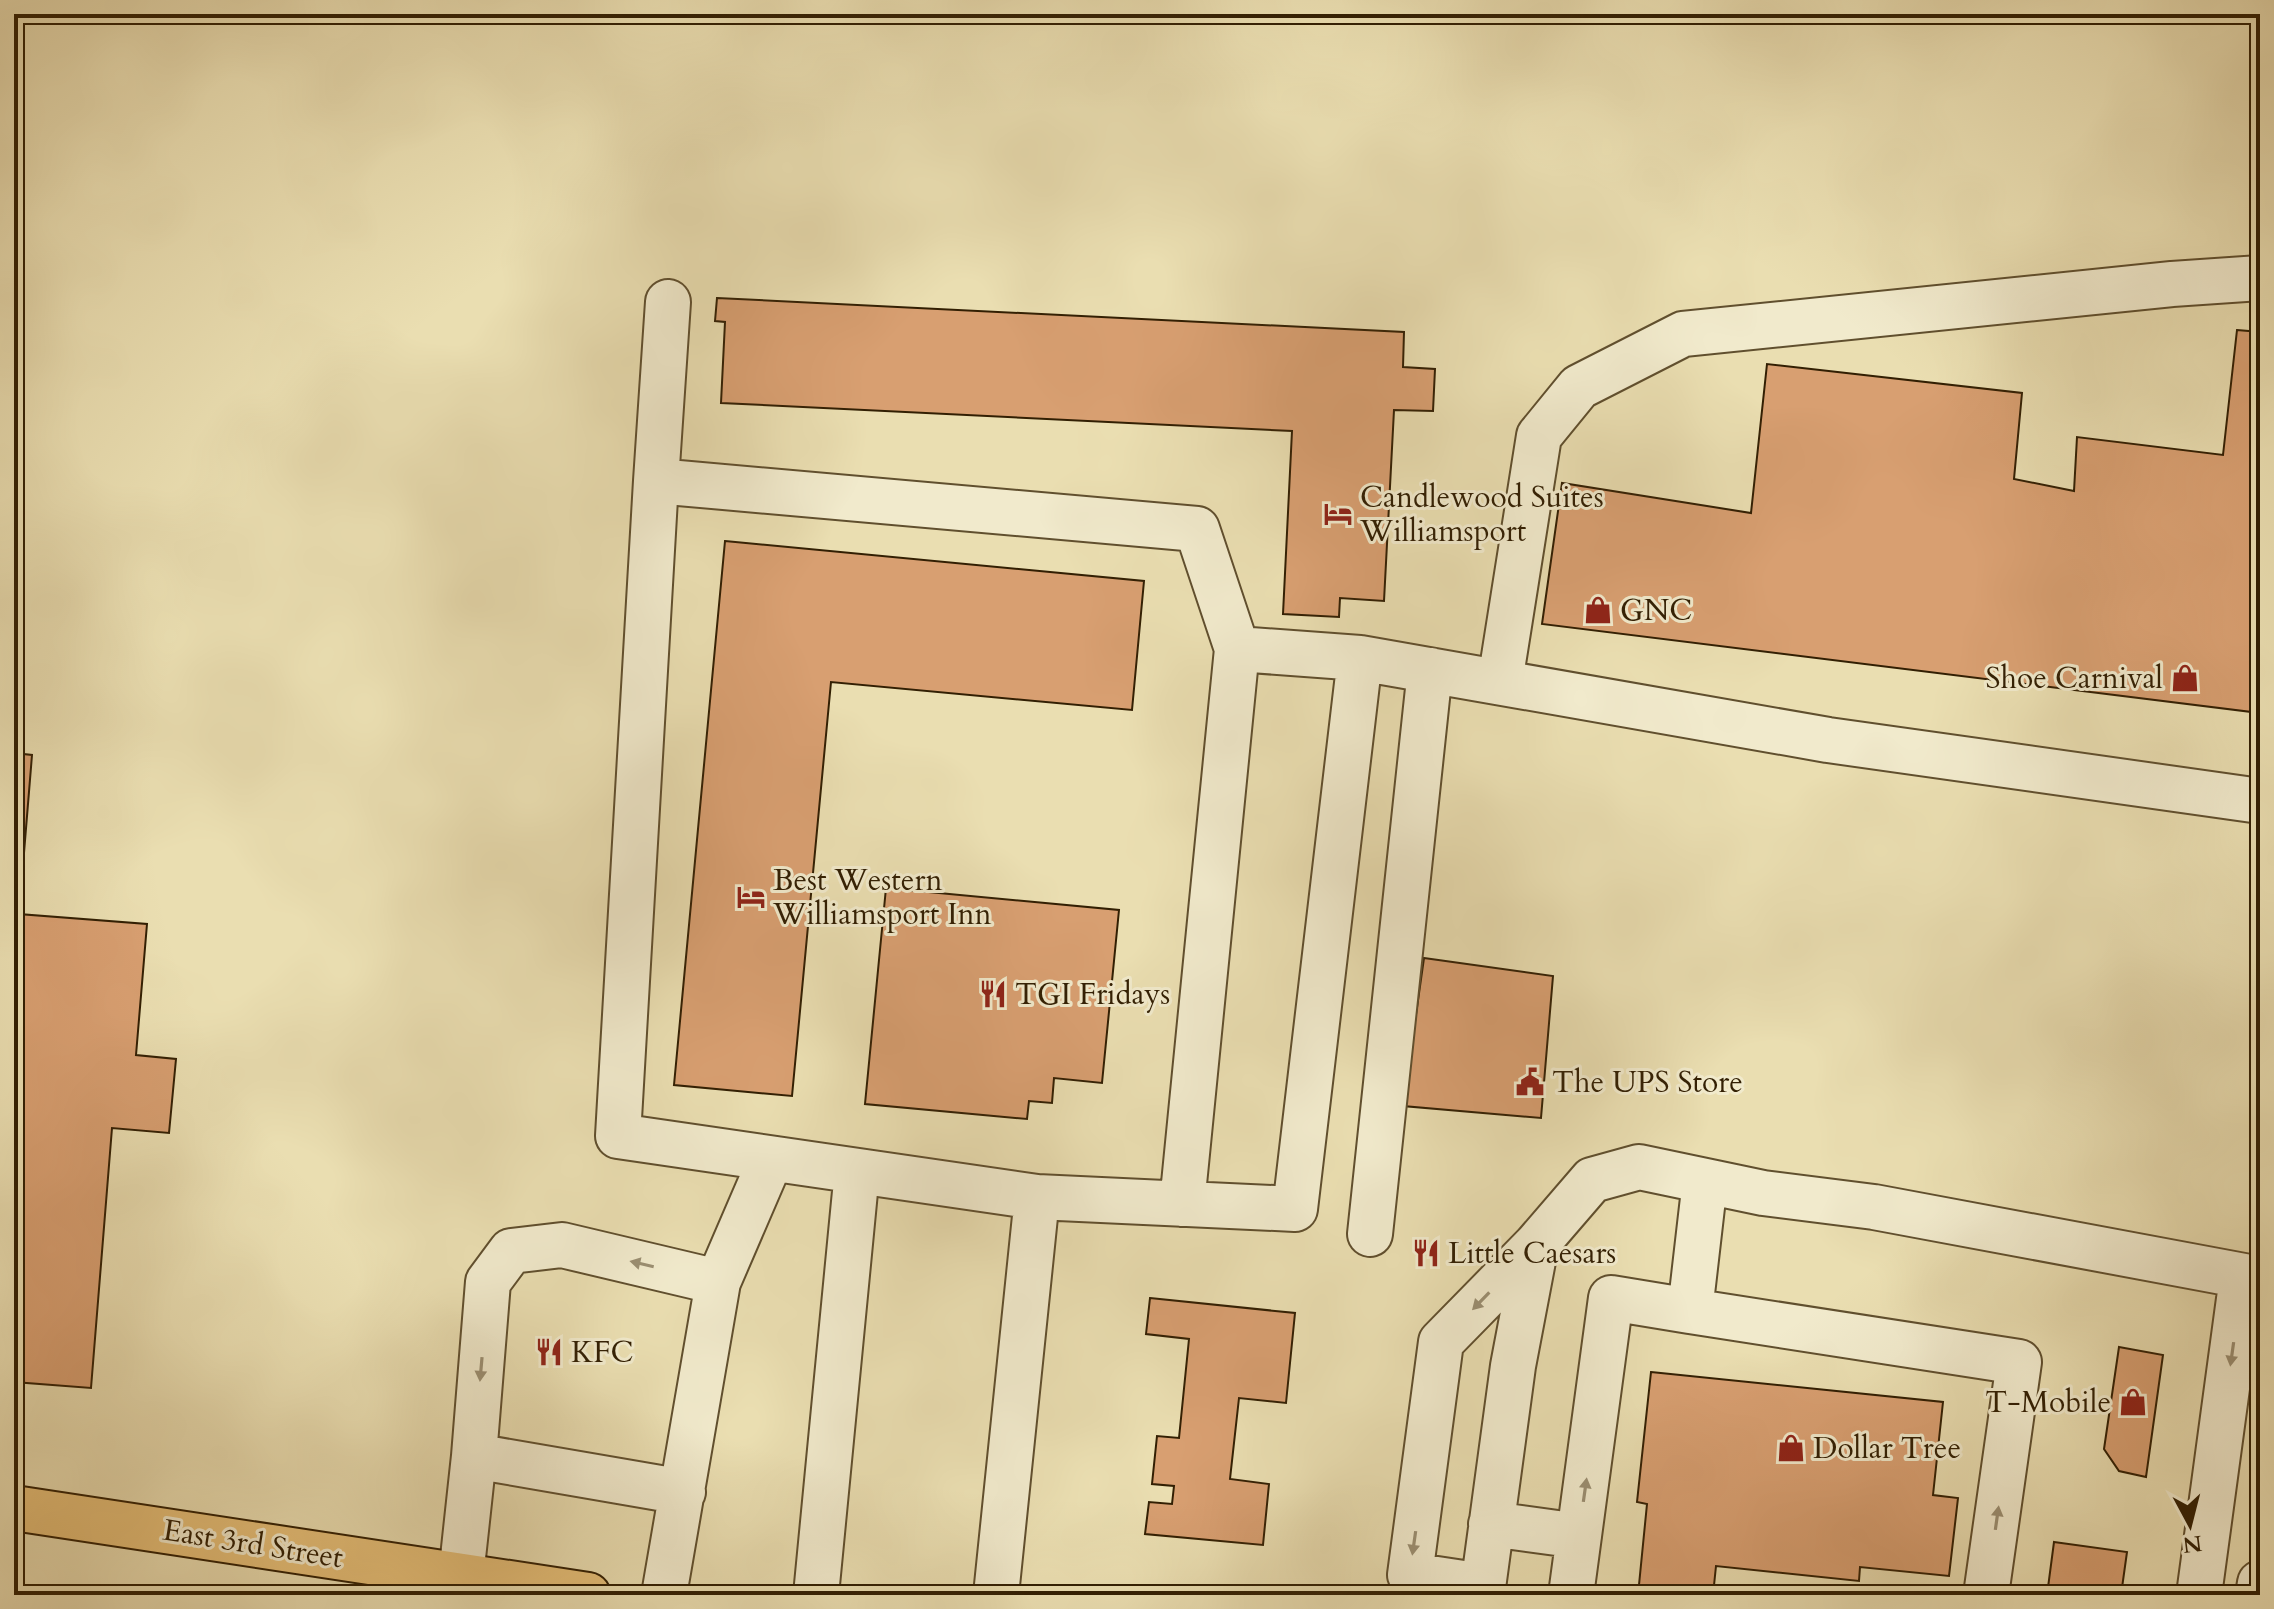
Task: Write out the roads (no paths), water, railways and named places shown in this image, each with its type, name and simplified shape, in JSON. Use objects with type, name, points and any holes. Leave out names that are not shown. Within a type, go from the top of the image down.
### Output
[{"type":"main road","name":"East 3rd Street","points":[[14,1508],[588,1595]]},
{"type":"lane","points":[[1500,682],[1539,436],[1579,387],[1683,334],[2172,284],[2260,278]]},
{"type":"lane","points":[[668,302],[618,1136],[1037,1197],[1295,1209],[1360,658]]},
{"type":"lane","points":[[656,481],[1197,529],[1237,649],[1182,1204]]},
{"type":"lane","points":[[1237,649],[1360,658],[1828,740],[2260,801]]},
{"type":"lane","points":[[1370,1234],[1430,670]]},
{"type":"lane","points":[[664,1595],[718,1282],[771,1159]]},
{"type":"lane","points":[[1536,1245],[1513,1366],[1482,1590],[1410,1575],[1441,1342],[1536,1245],[1592,1180],[1639,1167],[1763,1193],[1904,1212],[2251,1278],[2199,1595]]},
{"type":"lane","points":[[816,1595],[857,1171]]},
{"type":"lane","points":[[1690,1311],[1705,1181]]},
{"type":"lane","points":[[996,1595],[1037,1197]]},
{"type":"lane","points":[[461,1576],[488,1282],[511,1251],[562,1245],[718,1282]]},
{"type":"lane","points":[[1571,1595],[1611,1298],[2019,1362],[1986,1595]]},
{"type":"lane","points":[[474,1456],[683,1492]]},
{"type":"lane","points":[[1491,1524],[1579,1536]]},
{"type":"lane","points":[[2258,1595],[2260,1583]]},
{"type":"place","name":"Candlewood Suites Williamsport","points":[[1338,514]]},
{"type":"place","name":"GNC","points":[[1598,610]]},
{"type":"place","name":"Shoe Carnival","points":[[2185,678]]},
{"type":"place","name":"Best Western Williamsport Inn","points":[[751,897]]},
{"type":"place","name":"TGI Fridays","points":[[993,994]]},
{"type":"place","name":"The UPS Store","points":[[1530,1082]]},
{"type":"place","name":"Little Caesars","points":[[1426,1253]]},
{"type":"place","name":"KFC","points":[[549,1352]]},
{"type":"place","name":"T-Mobile","points":[[2133,1402]]},
{"type":"place","name":"Dollar Tree","points":[[1791,1448]]}]
